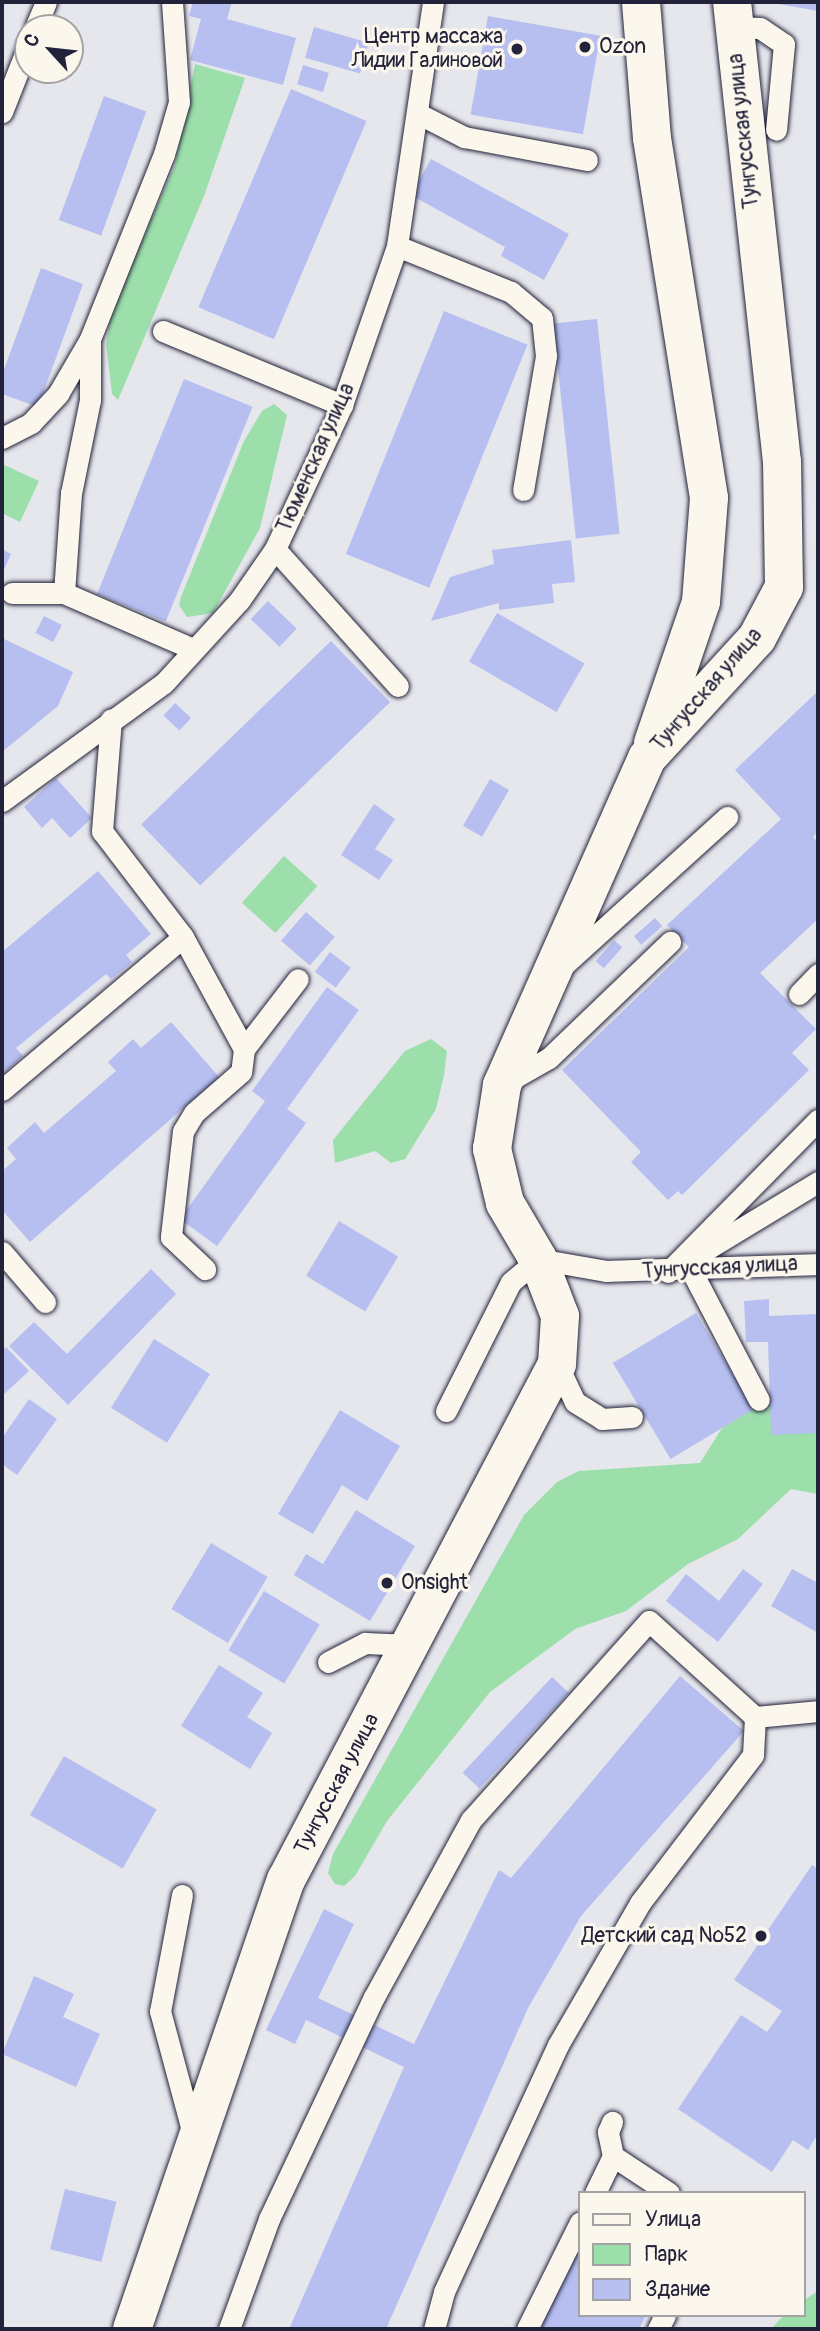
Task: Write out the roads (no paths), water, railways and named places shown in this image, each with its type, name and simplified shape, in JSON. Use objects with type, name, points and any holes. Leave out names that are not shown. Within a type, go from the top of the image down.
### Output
[{"type":"main road","points":[[641,2],[653,138],[709,498],[701,602],[647,758]]},
{"type":"main road","name":"Тунгусская улица","points":[[132,2329],[194,2140],[286,1880],[557,1364],[560,1316],[538,1259],[505,1203],[492,1149],[502,1085],[647,758],[757,638],[784,587],[782,462],[733,14]]},
{"type":"lane","points":[[2,438],[31,423],[58,394],[90,339],[180,102],[172,2]]},
{"type":"lane","name":"Тюменская улица","points":[[2,801],[111,719],[164,683],[239,601],[275,549],[342,405],[397,246],[433,2]]},
{"type":"lane","points":[[733,14],[784,44],[776,130]]},
{"type":"lane","points":[[2,112],[14,82]]},
{"type":"lane","points":[[417,113],[464,137],[587,160]]},
{"type":"lane","points":[[397,246],[511,292],[542,318],[546,356],[523,490]]},
{"type":"lane","points":[[163,331],[342,405]]},
{"type":"lane","points":[[64,593],[71,493],[90,400],[90,339]]},
{"type":"lane","points":[[275,549],[398,686]]},
{"type":"lane","points":[[12,593],[64,593],[193,649]]},
{"type":"lane","points":[[111,719],[102,831],[183,937],[244,1049]]},
{"type":"lane","points":[[553,975],[727,817]]},
{"type":"lane","points":[[2,1090],[183,937]]},
{"type":"lane","points":[[502,1085],[549,1058],[670,942]]},
{"type":"lane","points":[[799,994],[818,974]]},
{"type":"lane","points":[[205,1269],[171,1237],[183,1131],[194,1113],[241,1072],[244,1049],[298,979]]},
{"type":"lane","points":[[668,1272],[818,1120]]},
{"type":"lane","points":[[668,1272],[818,1182]]},
{"type":"lane","points":[[2,1252],[45,1302]]},
{"type":"lane","points":[[446,1411],[511,1282],[538,1259]]},
{"type":"lane","name":"Тунгусская улица","points":[[538,1259],[607,1271],[692,1272],[783,1261],[818,1264]]},
{"type":"lane","points":[[692,1272],[760,1399]]},
{"type":"lane","points":[[557,1364],[575,1402],[602,1419],[632,1418]]},
{"type":"lane","points":[[229,2329],[269,2219],[374,1997],[471,1820],[649,1620],[755,1717],[818,1711]]},
{"type":"lane","points":[[328,1662],[365,1643],[411,1645]]},
{"type":"lane","points":[[434,2329],[444,2292],[558,2045],[640,1903],[753,1755],[755,1717]]},
{"type":"lane","points":[[182,1895],[160,2011],[194,2140]]},
{"type":"lane","points":[[596,2191],[613,2156],[608,2132],[612,2122]]},
{"type":"lane","points":[[613,2156],[666,2191]]},
{"type":"lane","points":[[527,2329],[578,2226]]},
{"type":"place","name":"Ozon","points":[[585,47]]},
{"type":"place","name":"Центр массажа Лидии Галиновой","points":[[517,49]]},
{"type":"place","name":"Onsight","points":[[387,1583]]},
{"type":"place","name":"Детский сад №52","points":[[761,1936]]}]
